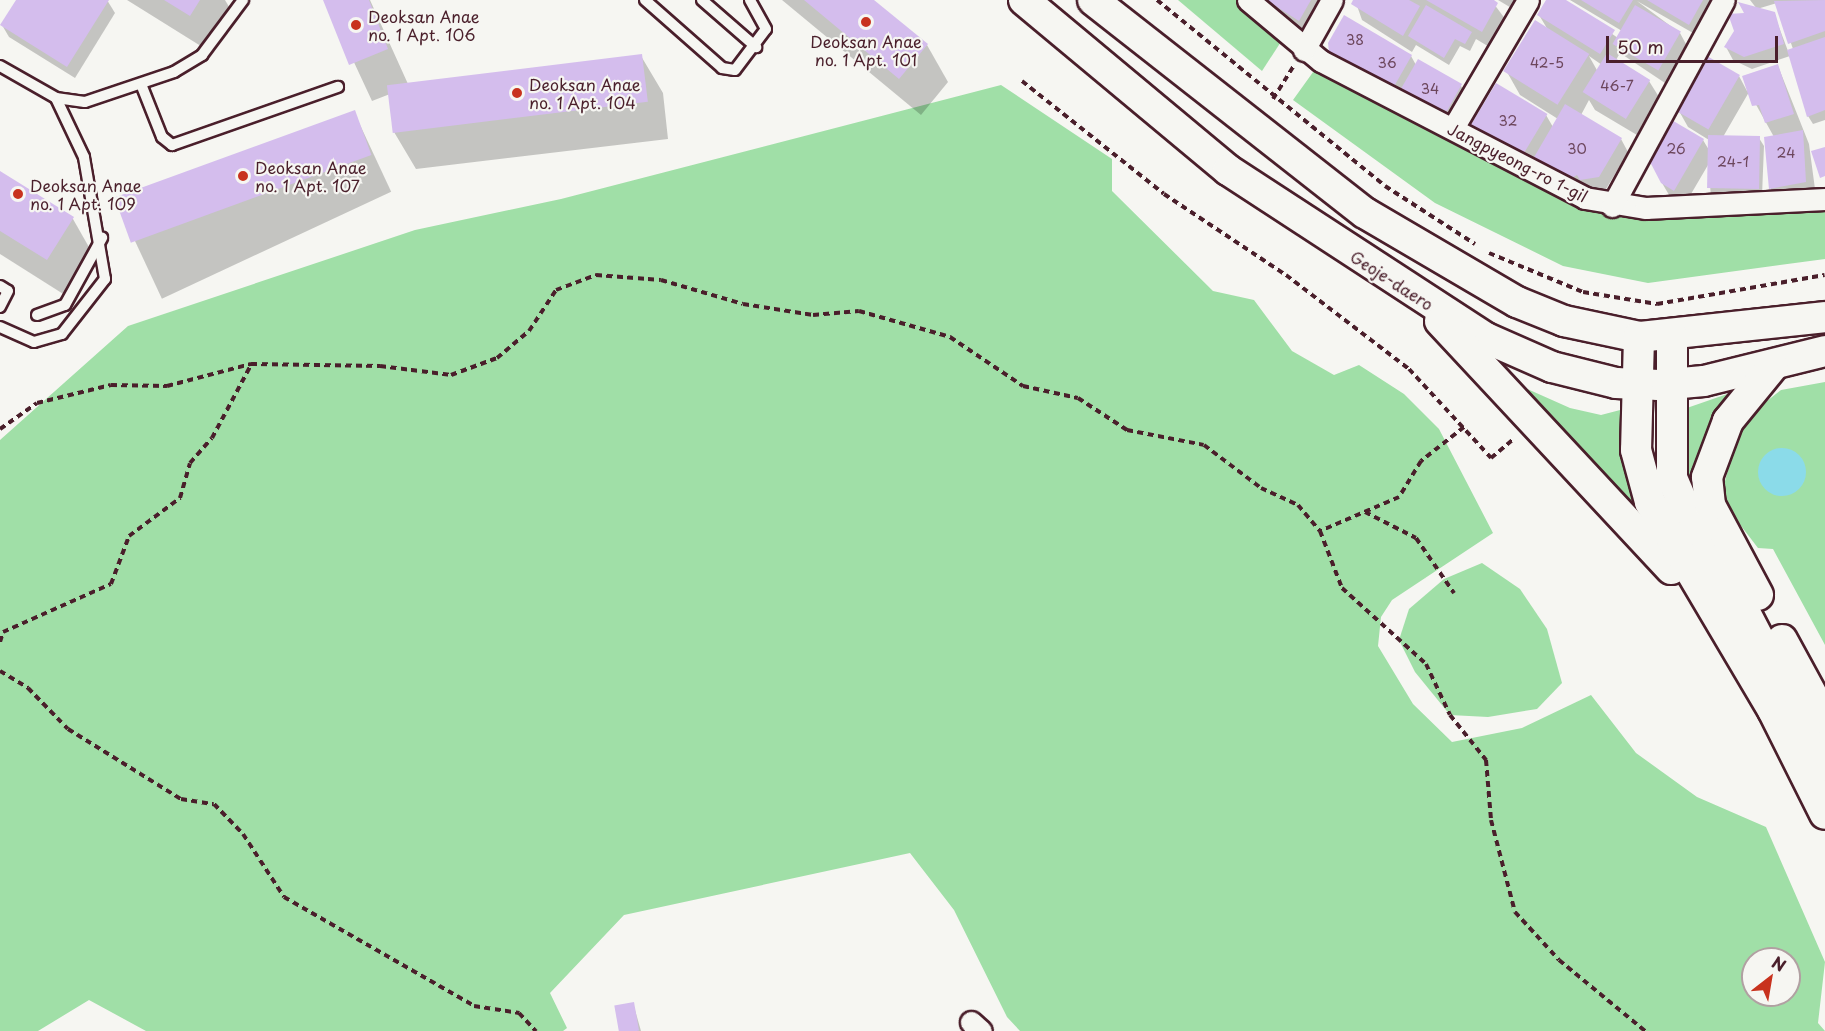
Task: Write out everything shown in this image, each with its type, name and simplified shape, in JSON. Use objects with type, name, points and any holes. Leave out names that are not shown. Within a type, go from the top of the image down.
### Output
[{"type":"street","name":"Geoje-daero","points":[[1024,0],[1228,170],[1422,301],[1486,338],[1552,367],[1636,384],[1671,385],[1773,366],[1825,351]]},
{"type":"street","points":[[1093,0],[1365,213],[1517,302],[1564,321],[1639,337],[1825,317]]},
{"type":"street","name":"Jangpyeong-ro 1-gil","points":[[1248,0],[1304,50],[1585,198],[1612,206],[1825,199]]},
{"type":"street","points":[[1304,50],[1332,0]]},
{"type":"street","points":[[1453,128],[1528,0]]},
{"type":"street","points":[[1612,206],[1724,0]]},
{"type":"street","points":[[1422,301],[1532,424],[1629,521],[1727,632]]},
{"type":"street","points":[[1672,335],[1668,460],[1681,500],[1825,766]]},
{"type":"street","points":[[1639,337],[1636,450],[1650,502],[1727,632],[1825,814]]},
{"type":"street","points":[[1773,366],[1738,405],[1717,443],[1708,492],[1825,719]]},
{"type":"lane","points":[[0,66],[56,98],[85,102],[141,84],[202,55],[243,0]]},
{"type":"lane","points":[[645,0],[722,68],[735,70],[756,47],[766,29],[750,0]]},
{"type":"lane","points":[[702,0],[756,47]]},
{"type":"lane","points":[[141,84],[162,137],[172,145],[338,87]]},
{"type":"lane","points":[[0,327],[34,342],[63,334],[105,279],[102,238],[84,157],[56,98]]},
{"type":"lane","points":[[37,315],[65,305],[102,238]]},
{"type":"lane","points":[[0,286],[8,291],[0,307]]},
{"type":"path","points":[[1157,0],[1273,99],[1385,186],[1487,252],[1583,292],[1657,304],[1825,274]]},
{"type":"path","points":[[1273,99],[1304,50]]},
{"type":"path","points":[[1022,81],[1164,194],[1286,275],[1409,369],[1491,458],[1532,424]]},
{"type":"path","points":[[0,429],[37,403],[111,385],[167,386],[251,364],[380,366],[451,375],[497,358],[529,331],[556,290],[596,275],[661,280],[743,304],[813,315],[859,311],[950,337],[1023,386],[1078,398],[1127,430],[1204,445],[1262,488],[1299,505],[1320,531],[1342,588],[1426,664],[1450,715],[1486,760],[1491,820],[1515,912],[1559,960],[1645,1031]]},
{"type":"path","points":[[0,642],[3,632],[111,584],[129,536],[180,498],[190,464],[212,438],[251,364]]},
{"type":"path","points":[[1320,531],[1399,497],[1420,460],[1464,427]]},
{"type":"path","points":[[1365,512],[1416,538],[1454,593]]},
{"type":"path","points":[[0,671],[28,688],[68,729],[181,799],[214,804],[243,834],[284,897],[474,1006],[519,1013],[536,1031]]},
{"type":"green space","points":[[1178,0],[1248,0],[1286,34],[1262,71]]},
{"type":"green space","points":[[1321,61],[1585,198],[1825,199],[1825,259],[1648,283],[1563,266],[1435,203],[1293,100]]},
{"type":"green space","points":[[1001,85],[1112,159],[1112,191],[1213,291],[1254,300],[1292,351],[1334,375],[1359,365],[1404,394],[1439,429],[1493,533],[1392,600],[1381,617],[1378,646],[1413,704],[1452,742],[1522,728],[1591,695],[1636,753],[1697,797],[1766,827],[1825,962],[1818,1023],[1825,1031],[1020,1031],[1007,1017],[954,910],[910,853],[624,915],[550,993],[567,1028],[563,1031],[146,1031],[89,1000],[38,1031],[0,1031],[0,440],[128,326],[415,230],[561,199]]},
{"type":"green space","points":[[1507,380],[1570,408],[1601,415],[1624,409],[1646,527]]},
{"type":"green space","points":[[1825,382],[1825,645],[1773,549],[1758,548],[1725,505],[1724,485],[1736,439],[1762,405],[1781,390]]},
{"type":"green space","points":[[1733,392],[1696,503],[1684,479],[1684,409]]},
{"type":"green space","points":[[1482,563],[1520,589],[1547,629],[1562,683],[1537,709],[1488,717],[1450,715],[1415,672],[1399,640],[1409,609],[1444,579]]},
{"type":"water","points":[[1777,448],[1787,448],[1802,458],[1806,472],[1802,486],[1796,492],[1787,496],[1777,496],[1762,486],[1758,477],[1758,467],[1768,452]]},
{"type":"building","points":[[16,0],[109,0],[67,67],[0,25]]},
{"type":"building","points":[[164,0],[200,0],[190,16]]},
{"type":"building","name":"Deoksan Anae no. 1 Apt. 106","points":[[323,0],[369,0],[388,49],[349,65]]},
{"type":"building","name":"Deoksan Anae no. 1 Apt. 101","points":[[804,0],[874,0],[928,44],[899,79]]},
{"type":"building","points":[[1266,0],[1311,0],[1299,21]]},
{"type":"building","points":[[1353,0],[1409,0],[1420,6],[1403,36],[1351,4]]},
{"type":"building","points":[[1426,0],[1494,0],[1498,3],[1482,32]]},
{"type":"building","points":[[1546,0],[1566,0],[1615,30],[1600,54],[1537,15]]},
{"type":"building","points":[[1581,0],[1633,0],[1619,23]]},
{"type":"building","points":[[1647,0],[1703,0],[1689,25]]},
{"type":"building","points":[[1825,0],[1825,31],[1788,44],[1774,1]]},
{"type":"building","points":[[1738,2],[1775,12],[1784,44],[1744,57],[1724,47],[1734,31],[1728,14],[1744,13]]},
{"type":"building","points":[[1426,5],[1472,32],[1465,44],[1455,39],[1444,58],[1408,36]]},
{"type":"building","points":[[1635,5],[1681,32],[1658,70],[1612,44]]},
{"type":"building","points":[[1344,15],[1412,55],[1392,90],[1329,52],[1328,43]]},
{"type":"building","points":[[1535,20],[1589,54],[1557,105],[1503,71]]},
{"type":"building","points":[[1825,37],[1825,110],[1807,117],[1787,50]]},
{"type":"building","points":[[1607,53],[1650,80],[1626,119],[1583,92]]},
{"type":"building","name":"Deoksan Anae no. 1 Apt. 104","points":[[642,54],[648,102],[393,133],[387,85]]},
{"type":"building","points":[[1707,56],[1740,75],[1708,130],[1676,111]]},
{"type":"building","points":[[1418,59],[1462,84],[1447,111],[1398,94]]},
{"type":"building","points":[[1778,64],[1794,114],[1765,123],[1759,105],[1752,106],[1742,76]]},
{"type":"building","points":[[1496,83],[1547,114],[1520,159],[1469,128]]},
{"type":"building","points":[[1565,104],[1622,138],[1599,177],[1580,180],[1577,175],[1568,180],[1533,159]]},
{"type":"building","name":"Deoksan Anae no. 1 Apt. 107","points":[[355,110],[371,155],[131,243],[114,198]]},
{"type":"building","points":[[1670,119],[1704,139],[1674,191],[1661,183],[1648,158]]},
{"type":"building","points":[[1803,130],[1806,182],[1769,189],[1764,137]]},
{"type":"building","points":[[1708,135],[1760,136],[1759,189],[1707,188]]},
{"type":"building","points":[[1825,147],[1825,176],[1820,178],[1811,151]]},
{"type":"building","name":"Deoksan Anae no. 1 Apt. 109","points":[[0,171],[74,217],[47,260],[0,231]]},
{"type":"building","points":[[634,1002],[639,1031],[619,1031],[614,1005]]},
{"type":"place","name":"Deoksan Anae no. 1 Apt. 101","points":[[866,22]]},
{"type":"place","name":"Deoksan Anae no. 1 Apt. 106","points":[[356,25]]},
{"type":"place","name":"Deoksan Anae no. 1 Apt. 104","points":[[517,93]]},
{"type":"place","name":"Deoksan Anae no. 1 Apt. 107","points":[[243,176]]},
{"type":"place","name":"Deoksan Anae no. 1 Apt. 109","points":[[18,194]]}]
